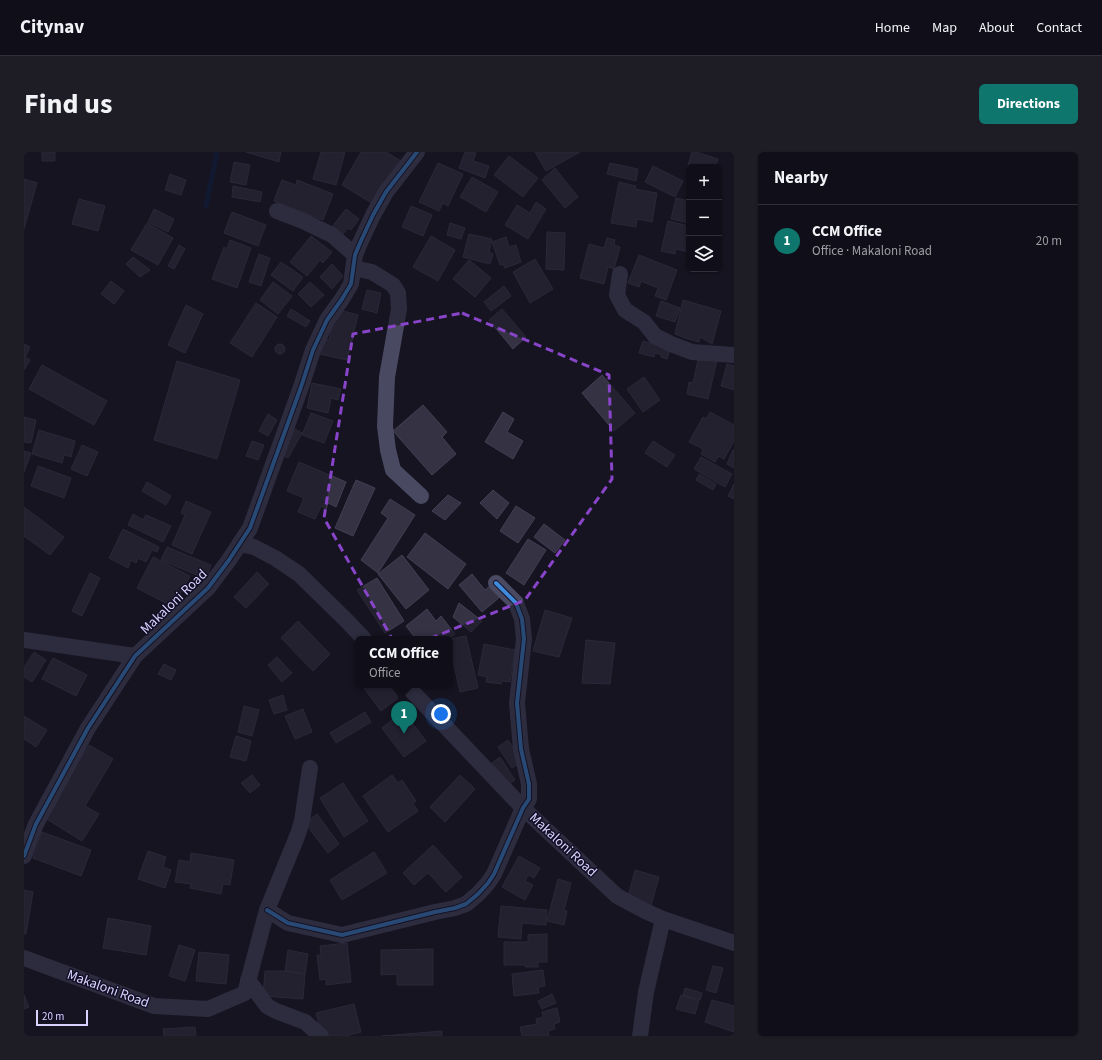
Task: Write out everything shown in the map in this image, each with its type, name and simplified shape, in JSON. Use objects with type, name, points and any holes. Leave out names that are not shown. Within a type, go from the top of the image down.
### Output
[{"type":"street","name":"Makaloni Road","points":[[24,856],[36,824],[88,728],[135,656],[208,588],[230,560],[250,528],[313,350],[327,320],[351,284],[356,255],[373,215],[386,192],[417,152]]},
{"type":"street","points":[[277,211],[332,235],[356,255],[372,272],[393,285],[398,293],[399,309],[387,377],[385,426],[388,450],[393,470],[422,496]]},
{"type":"street","points":[[620,274],[617,295],[626,310],[644,322],[655,336],[692,352],[734,355]]},
{"type":"street","points":[[239,544],[254,547],[275,558],[298,574],[361,636]]},
{"type":"street","points":[[267,910],[288,923],[342,935],[455,908],[466,904],[488,883],[494,874],[523,808],[529,799],[529,784],[521,749],[517,703],[524,639],[522,619],[516,603],[496,583]]},
{"type":"street","points":[[24,640],[135,656]]},
{"type":"street","name":"Makaloni Road","points":[[409,688],[523,808],[617,896],[664,919],[734,943]]},
{"type":"street","name":"Makaloni Road","points":[[24,958],[154,1006],[208,1009],[244,993],[267,910],[302,821],[310,768]]},
{"type":"street","points":[[640,1036],[646,992],[664,919]]},
{"type":"street","points":[[248,980],[267,1006],[305,1022],[321,1036]]},
{"type":"highlighted area","points":[[462,313],[609,375],[612,479],[525,600],[399,651],[324,518],[353,334]]},
{"type":"building","points":[[42,152],[55,152],[55,161],[42,161]]},
{"type":"building","points":[[246,152],[281,152],[279,162]]},
{"type":"building","points":[[321,152],[345,152],[336,185],[313,179]]},
{"type":"building","points":[[361,152],[386,152],[401,161],[375,205],[342,185]]},
{"type":"building","points":[[465,152],[476,153],[473,161],[489,166],[485,178],[459,168]]},
{"type":"building","points":[[535,152],[580,152],[546,171]]},
{"type":"building","points":[[692,152],[718,159],[716,164],[688,164]]},
{"type":"building","points":[[509,156],[538,178],[523,197],[494,175]]},
{"type":"building","points":[[234,162],[250,165],[246,185],[230,182]]},
{"type":"building","points":[[438,163],[463,174],[448,206],[443,203],[439,211],[419,202]]},
{"type":"building","points":[[610,163],[638,169],[636,181],[607,174]]},
{"type":"building","points":[[653,166],[683,181],[675,197],[645,182]]},
{"type":"building","points":[[555,168],[578,197],[565,208],[542,180]]},
{"type":"building","points":[[170,174],[186,180],[181,195],[165,190]]},
{"type":"building","points":[[472,177],[498,192],[486,212],[460,197]]},
{"type":"building","points":[[24,179],[37,183],[24,229]]},
{"type":"building","points":[[282,180],[296,185],[297,180],[333,194],[323,220],[274,201]]},
{"type":"building","points":[[619,182],[636,186],[635,189],[657,193],[652,222],[637,219],[636,227],[611,223]]},
{"type":"building","points":[[233,186],[262,192],[260,202],[232,197]]},
{"type":"building","points":[[676,198],[686,200],[686,222],[671,219]]},
{"type":"building","points":[[79,199],[105,206],[98,231],[72,224]]},
{"type":"building","points":[[536,202],[546,209],[528,239],[505,225],[517,205],[530,213]]},
{"type":"building","points":[[411,206],[432,215],[423,236],[402,227]]},
{"type":"building","points":[[154,209],[174,219],[168,232],[148,222]]},
{"type":"building","points":[[346,209],[359,219],[351,230],[348,228],[342,235],[332,227]]},
{"type":"building","points":[[232,212],[266,225],[258,246],[224,233]]},
{"type":"building","points":[[668,221],[686,225],[686,251],[676,249],[675,254],[661,251]]},
{"type":"building","points":[[147,223],[173,238],[158,265],[131,250]]},
{"type":"building","points":[[450,223],[465,228],[461,239],[447,235]]},
{"type":"building","points":[[547,232],[565,233],[564,270],[546,269]]},
{"type":"building","points":[[469,234],[492,239],[489,252],[493,254],[490,264],[463,257]]},
{"type":"building","points":[[311,236],[332,252],[323,263],[320,260],[307,276],[290,262]]},
{"type":"building","points":[[431,236],[455,250],[438,281],[413,267]]},
{"type":"building","points":[[506,237],[509,247],[516,245],[521,262],[505,268],[503,264],[500,265],[492,242]]},
{"type":"building","points":[[607,238],[615,240],[614,245],[620,247],[614,269],[608,267],[604,284],[580,278],[589,244],[604,248]]},
{"type":"building","points":[[230,240],[251,248],[237,288],[212,279],[224,247],[227,249]]},
{"type":"building","points":[[179,245],[185,249],[174,269],[168,266]]},
{"type":"building","points":[[259,254],[270,258],[261,286],[249,282]]},
{"type":"building","points":[[639,255],[677,270],[666,300],[655,296],[658,288],[641,281],[639,287],[628,283]]},
{"type":"building","points":[[133,257],[150,270],[140,277],[126,264]]},
{"type":"building","points":[[535,259],[553,289],[530,303],[513,272]]},
{"type":"building","points":[[469,260],[491,278],[475,297],[453,279]]},
{"type":"building","points":[[281,262],[303,277],[293,291],[271,275]]},
{"type":"building","points":[[332,264],[343,276],[332,289],[320,277]]},
{"type":"building","points":[[111,281],[124,291],[114,304],[101,294]]},
{"type":"building","points":[[273,282],[292,296],[278,314],[260,300]]},
{"type":"building","points":[[310,282],[324,295],[311,307],[298,294]]},
{"type":"building","points":[[504,286],[511,296],[491,311],[484,302]]},
{"type":"building","points":[[367,290],[381,293],[377,313],[362,309]]},
{"type":"building","points":[[683,300],[721,311],[712,344],[700,337],[699,342],[675,334]]},
{"type":"building","points":[[661,301],[680,308],[675,322],[656,316]]},
{"type":"building","points":[[256,303],[277,317],[252,357],[230,343]]},
{"type":"building","points":[[186,305],[203,314],[185,353],[168,345]]},
{"type":"building","points":[[291,309],[310,321],[306,327],[287,316]]},
{"type":"building","points":[[336,309],[358,315],[347,360],[319,354],[323,338],[329,340]]},
{"type":"building","points":[[502,309],[526,337],[513,349],[489,320]]},
{"type":"building","points":[[643,341],[670,349],[667,359],[661,357],[662,355],[655,353],[654,357],[639,353]]},
{"type":"building","points":[[24,344],[30,347],[25,357],[30,360],[24,370]]},
{"type":"building","points":[[278,344],[282,344],[284,345],[284,353],[278,354],[275,351],[275,347]]},
{"type":"building","points":[[705,357],[717,360],[708,399],[687,394],[689,382],[693,383],[698,360],[704,361]]},
{"type":"building","points":[[177,361],[240,380],[217,459],[154,440]]},
{"type":"building","points":[[727,364],[734,366],[734,390],[721,386]]},
{"type":"building","points":[[42,365],[107,401],[94,425],[29,389]]},
{"type":"building","points":[[602,375],[635,413],[614,431],[582,393]]},
{"type":"building","points":[[644,377],[660,400],[643,412],[627,389]]},
{"type":"building","points":[[312,383],[341,389],[338,400],[331,398],[328,413],[307,408]]},
{"type":"building","points":[[423,405],[447,432],[442,437],[456,454],[432,475],[393,431]]},
{"type":"building","points":[[503,412],[514,419],[507,432],[523,441],[513,459],[485,442]]},
{"type":"building","points":[[710,412],[734,425],[734,441],[724,459],[719,456],[715,462],[701,454],[703,449],[689,442],[703,417],[706,419]]},
{"type":"building","points":[[311,413],[333,421],[324,443],[302,435]]},
{"type":"building","points":[[268,414],[277,420],[268,436],[259,431]]},
{"type":"building","points":[[24,417],[36,420],[31,443],[24,442]]},
{"type":"building","points":[[295,429],[302,433],[288,458],[281,454]]},
{"type":"building","points":[[39,430],[75,441],[71,457],[64,455],[62,463],[32,454]]},
{"type":"building","points":[[252,441],[264,445],[258,460],[246,456]]},
{"type":"building","points":[[653,441],[675,455],[667,467],[645,453]]},
{"type":"building","points":[[82,445],[98,452],[87,476],[71,469]]},
{"type":"building","points":[[734,450],[734,468],[727,464]]},
{"type":"building","points":[[24,451],[31,453],[24,472]]},
{"type":"building","points":[[701,457],[732,474],[725,487],[694,469]]},
{"type":"building","points":[[299,462],[346,482],[336,507],[328,503],[326,509],[321,506],[315,519],[298,512],[304,498],[287,491]]},
{"type":"building","points":[[38,466],[71,478],[64,498],[31,486]]},
{"type":"building","points":[[699,474],[716,484],[713,490],[696,480]]},
{"type":"building","points":[[356,480],[375,488],[353,536],[335,528]]},
{"type":"building","points":[[147,482],[171,496],[166,505],[142,491]]},
{"type":"building","points":[[734,484],[734,499],[728,496]]},
{"type":"building","points":[[493,490],[509,503],[497,519],[480,503]]},
{"type":"building","points":[[448,495],[461,503],[445,520],[432,511]]},
{"type":"building","points":[[390,499],[415,515],[378,573],[361,560],[388,518],[381,513]]},
{"type":"building","points":[[186,501],[211,512],[192,554],[172,545],[185,515],[181,513]]},
{"type":"building","points":[[516,506],[535,518],[518,543],[500,531]]},
{"type":"building","points":[[24,507],[64,537],[50,555],[24,536]]},
{"type":"building","points":[[133,514],[143,520],[146,515],[171,526],[163,542],[128,525]]},
{"type":"building","points":[[544,524],[565,540],[555,553],[534,537]]},
{"type":"building","points":[[123,529],[159,547],[157,552],[152,550],[146,562],[138,558],[136,563],[131,560],[128,568],[109,558]]},
{"type":"building","points":[[425,533],[466,564],[448,589],[407,557]]},
{"type":"building","points":[[528,539],[546,550],[524,585],[506,573]]},
{"type":"building","points":[[167,547],[211,565],[206,579],[161,560]]},
{"type":"building","points":[[402,555],[429,590],[406,609],[378,574]]},
{"type":"building","points":[[153,557],[190,576],[173,607],[137,588]]},
{"type":"building","points":[[257,572],[269,584],[246,608],[234,597]]},
{"type":"building","points":[[90,573],[100,578],[82,616],[72,611]]},
{"type":"building","points":[[472,574],[485,590],[492,584],[501,596],[482,612],[459,585]]},
{"type":"building","points":[[377,578],[404,621],[385,633],[357,590]]},
{"type":"building","points":[[459,603],[482,621],[471,632],[453,617]]},
{"type":"building","points":[[427,609],[436,621],[441,616],[455,634],[453,636],[414,636],[406,626]]},
{"type":"building","points":[[545,610],[572,618],[559,657],[533,651]]},
{"type":"building","points":[[298,621],[330,654],[313,671],[281,638]]},
{"type":"building","points":[[466,636],[478,688],[460,692],[453,661],[453,638]]},
{"type":"building","points":[[586,640],[615,643],[610,684],[582,683]]},
{"type":"building","points":[[484,644],[515,650],[510,682],[502,681],[501,684],[486,682],[487,677],[478,675]]},
{"type":"building","points":[[34,652],[46,660],[32,682],[24,677],[24,667]]},
{"type":"building","points":[[277,657],[292,673],[282,682],[268,665]]},
{"type":"building","points":[[53,658],[87,675],[76,696],[42,679]]},
{"type":"building","points":[[164,664],[176,670],[171,680],[158,674]]},
{"type":"building","points":[[364,688],[391,688],[398,698],[381,711]]},
{"type":"building","points":[[283,695],[287,710],[274,714],[269,700]]},
{"type":"building","points":[[244,706],[259,710],[252,736],[238,732]]},
{"type":"building","points":[[303,709],[312,732],[295,739],[285,716]]},
{"type":"building","points":[[403,711],[426,741],[404,757],[382,728]]},
{"type":"building","points":[[365,712],[371,722],[336,743],[330,733]]},
{"type":"building","points":[[24,716],[47,730],[36,747],[24,739]]},
{"type":"building","points":[[236,736],[251,741],[246,761],[230,757]]},
{"type":"building","points":[[508,740],[523,761],[512,768],[498,747]]},
{"type":"building","points":[[89,745],[113,759],[85,806],[99,814],[82,841],[45,818]]},
{"type":"building","points":[[500,757],[515,780],[509,784],[492,763]]},
{"type":"building","points":[[252,775],[260,785],[250,793],[241,783]]},
{"type":"building","points":[[392,775],[398,783],[402,780],[416,801],[413,804],[418,811],[388,832],[363,796]]},
{"type":"building","points":[[460,775],[475,789],[445,822],[430,807]]},
{"type":"building","points":[[343,783],[368,821],[344,837],[320,798]]},
{"type":"building","points":[[317,814],[339,844],[328,853],[305,823]]},
{"type":"building","points":[[42,832],[91,850],[81,876],[33,858]]},
{"type":"building","points":[[433,845],[462,877],[446,892],[428,873],[414,885],[403,873]]},
{"type":"building","points":[[148,851],[166,857],[163,867],[171,870],[165,888],[138,879]]},
{"type":"building","points":[[374,852],[387,873],[342,900],[330,880]]},
{"type":"building","points":[[191,853],[234,860],[230,885],[223,884],[221,894],[190,888],[191,884],[175,882],[179,860],[190,862]]},
{"type":"building","points":[[519,856],[540,868],[534,878],[528,875],[525,881],[533,885],[525,900],[502,887]]},
{"type":"building","points":[[635,870],[659,877],[651,906],[628,897]]},
{"type":"building","points":[[558,879],[571,883],[564,910],[567,911],[564,925],[547,921]]},
{"type":"building","points":[[24,890],[33,892],[26,934],[24,934]]},
{"type":"building","points":[[501,906],[547,910],[546,925],[522,923],[521,939],[498,937]]},
{"type":"building","points":[[108,918],[151,926],[146,955],[103,948]]},
{"type":"building","points":[[547,934],[547,962],[538,962],[538,967],[525,967],[526,965],[504,965],[504,942],[528,942],[528,935]]},
{"type":"building","points":[[347,943],[351,982],[326,985],[326,979],[320,980],[317,955],[321,955],[320,946]]},
{"type":"building","points":[[179,945],[195,950],[185,981],[169,976]]},
{"type":"building","points":[[433,949],[433,985],[397,985],[397,974],[381,975],[381,950]]},
{"type":"building","points":[[288,950],[308,954],[305,974],[285,971]]},
{"type":"building","points":[[199,952],[229,955],[226,984],[196,981]]},
{"type":"building","points":[[713,966],[723,968],[716,993],[706,990]]},
{"type":"building","points":[[543,970],[545,986],[538,987],[539,993],[514,996],[512,974]]},
{"type":"building","points":[[265,971],[285,971],[305,974],[303,999],[263,996]]},
{"type":"building","points":[[685,988],[702,993],[700,1000],[683,995]]},
{"type":"building","points":[[552,994],[556,1003],[542,1009],[538,1001]]},
{"type":"building","points":[[24,995],[29,1007],[24,1009]]},
{"type":"building","points":[[681,995],[699,1001],[695,1014],[676,1009]]},
{"type":"building","points":[[712,1000],[734,1006],[734,1032],[705,1022]]},
{"type":"building","points":[[354,1004],[361,1032],[346,1036],[322,1036],[316,1013]]},
{"type":"building","points":[[557,1008],[560,1022],[554,1024],[555,1029],[548,1031],[549,1036],[522,1036],[520,1027],[537,1024],[536,1019],[543,1017],[542,1012]]},
{"type":"building","points":[[195,1027],[196,1036],[164,1036],[163,1029]]},
{"type":"building","points":[[442,1031],[442,1036],[382,1036]]},
{"type":"waterway","points":[[206,206],[217,152]]},
{"type":"cycle path","points":[[24,856],[36,824],[88,728],[135,656],[208,588],[250,528],[313,350],[327,320],[351,284],[355,255],[360,243],[386,192],[417,152]]},
{"type":"cycle path","points":[[267,910],[288,923],[342,935],[455,908],[466,904],[488,883],[494,874],[523,808],[529,799],[529,784],[521,749],[517,703],[524,639],[522,619],[516,603],[496,583]]},
{"type":"place","name":"CCM Office","points":[[404,734]]}]
